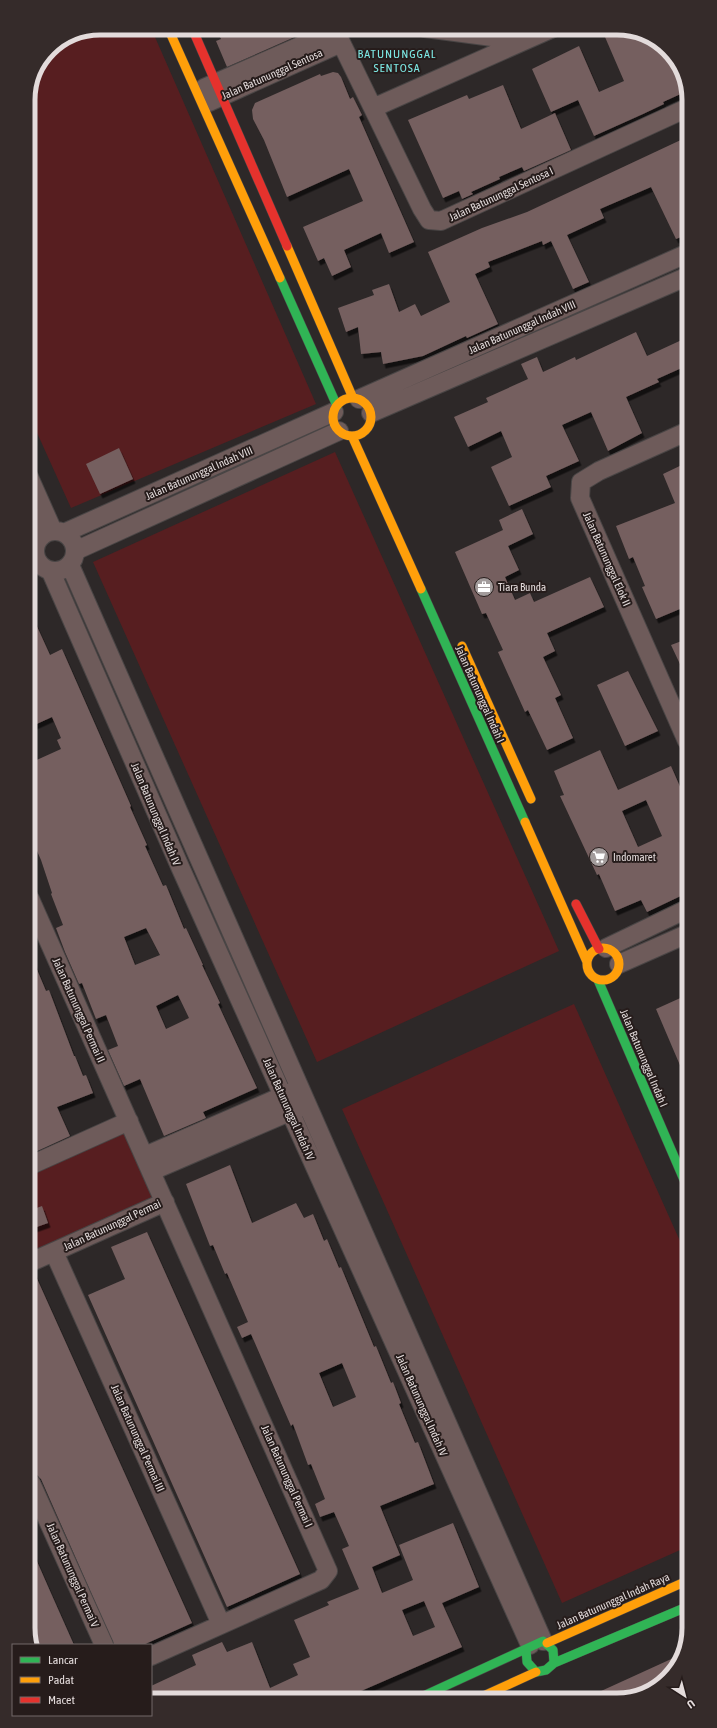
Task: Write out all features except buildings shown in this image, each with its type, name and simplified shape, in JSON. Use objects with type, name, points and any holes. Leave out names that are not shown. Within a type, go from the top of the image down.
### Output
[{"type":"street","points":[[171,35],[335,409],[334,423],[346,434],[365,436],[370,424],[371,413],[367,405],[356,399],[344,400],[335,409]]},
{"type":"street","points":[[195,35],[356,399]]},
{"type":"street","name":"Jalan Batununggal Sentosa","points":[[199,98],[219,90],[332,35]]},
{"type":"street","name":"Jalan Batununggal Sentosa","points":[[339,35],[373,108]]},
{"type":"street","points":[[474,35],[522,42]]},
{"type":"street","points":[[373,108],[538,35]]},
{"type":"street","name":"Jalan Batununggal Sentosa I","points":[[373,108],[422,209],[430,220],[441,221],[682,110]]},
{"type":"street","name":"Jalan Batununggal Indah VIII","points":[[356,399],[682,256]]},
{"type":"street","name":"Jalan Batununggal Indah VIII","points":[[371,413],[682,279]]},
{"type":"street","name":"Jalan Batununggal Indah VIII","points":[[44,541],[335,409]]},
{"type":"street","name":"Jalan Batununggal Indah VIII","points":[[73,558],[346,434]]},
{"type":"street","name":"Jalan Batununggal Indah I","points":[[346,434],[586,962]]},
{"type":"street","name":"Jalan Batununggal Elok II","points":[[682,434],[599,471],[581,482],[580,498],[682,730]]},
{"type":"street","points":[[35,503],[44,541],[36,560],[41,571],[61,571],[73,558],[72,540],[44,541]]},
{"type":"street","points":[[35,524],[44,541]]},
{"type":"street","name":"Jalan Batununggal Indah IV","points":[[73,558],[200,861],[303,1096],[537,1644]]},
{"type":"street","name":"Jalan Batununggal Indah IV","points":[[41,571],[181,870],[287,1104],[537,1644]]},
{"type":"street","name":"Jalan Batununggal Indah I","points":[[457,635],[534,806]]},
{"type":"street","points":[[181,870],[200,861]]},
{"type":"street","points":[[574,899],[602,948],[616,955],[615,976]]},
{"type":"street","name":"Jalan Batununggal Permai II","points":[[35,910],[129,1121]]},
{"type":"street","points":[[682,911],[602,948],[589,956],[586,962],[590,974],[598,980],[604,981],[682,937]]},
{"type":"street","name":"Jalan Batununggal Indah I","points":[[598,980],[682,1175]]},
{"type":"street","points":[[148,1163],[303,1096]]},
{"type":"street","points":[[35,1163],[129,1121]]},
{"type":"street","name":"Jalan Batununggal Permai","points":[[35,1260],[165,1202],[129,1121]]},
{"type":"street","name":"Jalan Batununggal Permai I","points":[[152,1656],[321,1580],[328,1571],[165,1202]]},
{"type":"street","name":"Jalan Batununggal Permai III","points":[[54,1252],[221,1624]]},
{"type":"street","name":"Jalan Batununggal Permai V","points":[[35,1492],[104,1644]]},
{"type":"street","name":"Jalan Batununggal Indah Raya","points":[[430,1693],[537,1644],[682,1583]]},
{"type":"street","points":[[490,1693],[536,1672],[546,1670],[554,1663],[682,1609]]},
{"type":"street","points":[[536,1672],[527,1662],[537,1644],[554,1651],[556,1656],[554,1663]]},
{"type":"shaded area","points":[[100,35],[154,35],[316,404],[71,508],[35,428],[35,95],[37,83],[48,60],[57,51],[75,40],[87,36]]},
{"type":"shaded area","points":[[335,452],[559,951],[317,1062],[93,562]]},
{"type":"shaded area","points":[[574,1004],[682,1246],[682,1549],[562,1603],[342,1109]]},
{"type":"shaded area","points":[[128,1124],[163,1202],[35,1258],[35,1166]]},
{"type":"traffic: fast","points":[[280,278],[337,406]]},
{"type":"traffic: fast","points":[[421,589],[525,822]]},
{"type":"traffic: fast","points":[[598,980],[682,1175]]},
{"type":"traffic: fast","points":[[554,1663],[682,1609]]},
{"type":"traffic: fast","points":[[430,1693],[543,1641],[553,1650],[554,1663],[546,1670],[536,1672],[527,1662],[526,1649]]},
{"type":"traffic: slow","points":[[171,35],[280,278]]},
{"type":"traffic: slow","points":[[287,246],[353,398]]},
{"type":"traffic: slow","points":[[352,398],[362,401],[368,407],[371,417],[368,427],[362,433],[352,436],[342,433],[336,427],[333,417],[336,407],[342,401],[352,398]]},
{"type":"traffic: slow","points":[[352,436],[421,589]]},
{"type":"traffic: slow","points":[[462,646],[531,799]]},
{"type":"traffic: slow","points":[[525,822],[587,962]]},
{"type":"traffic: slow","points":[[600,948],[606,948],[616,955],[619,964],[618,970],[612,977],[606,980],[600,980],[590,973],[587,967],[587,961],[594,951],[600,948]]},
{"type":"traffic: slow","points":[[547,1643],[682,1583]]},
{"type":"traffic: slow","points":[[490,1693],[536,1672]]},
{"type":"traffic: jam","points":[[195,35],[287,246]]},
{"type":"traffic: jam","points":[[576,904],[599,949]]},
{"type":"place","name":"Tiara Bunda","points":[[484,587]]},
{"type":"place","name":"Indomaret","points":[[599,857]]},
{"type":"district","name":"BATUNUNGGAL SENTOSA","points":[[397,61]]}]
